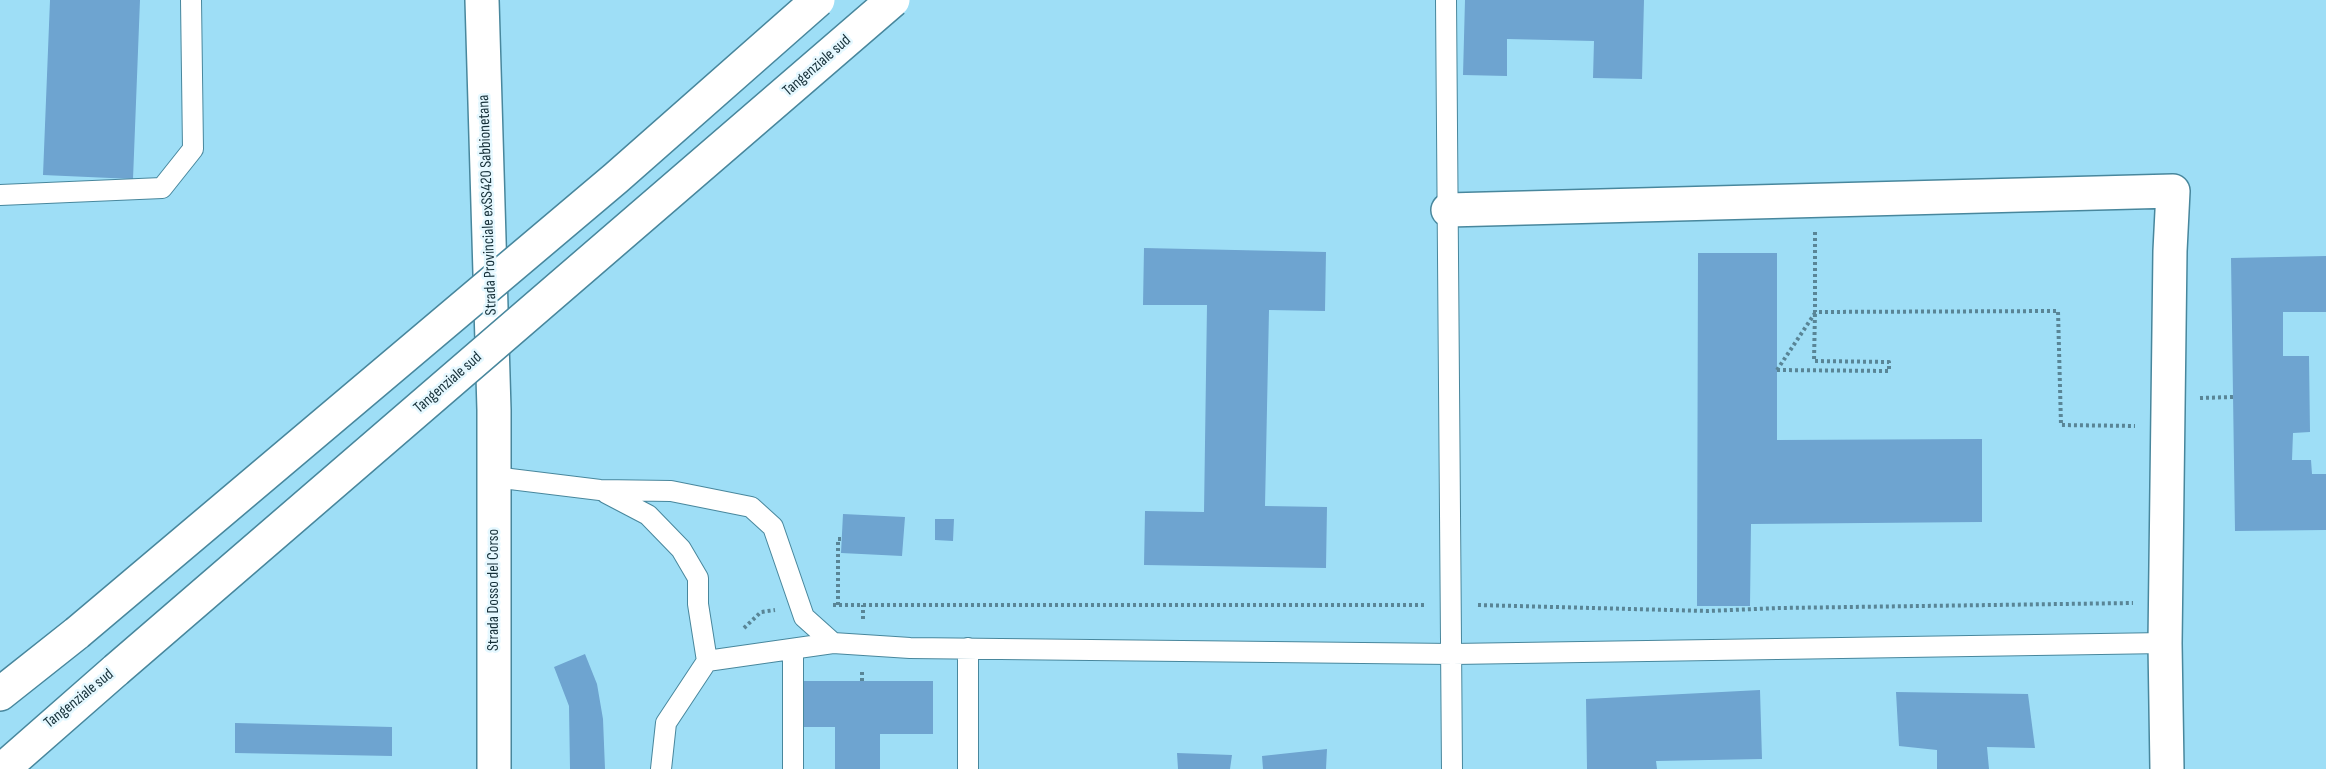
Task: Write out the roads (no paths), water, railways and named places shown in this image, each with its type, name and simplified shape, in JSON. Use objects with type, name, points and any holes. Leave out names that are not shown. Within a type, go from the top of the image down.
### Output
[{"type":"main road","name":"Strada Provinciale exSS420 Sabbionetana","points":[[482,0],[494,410]]},
{"type":"main road","points":[[616,178],[804,0]]},
{"type":"main road","points":[[0,693],[77,633],[616,178],[818,0]]},
{"type":"main road","name":"Tangenziale sud","points":[[0,763],[116,670],[893,0]]},
{"type":"main road","points":[[1448,210],[2173,191],[2170,251],[2165,643],[2167,769]]},
{"type":"main road","name":"Strada Dosso del Corso","points":[[494,410],[494,769]]},
{"type":"main road","points":[[3,769],[116,670]]},
{"type":"lane","points":[[0,195],[162,188],[193,150],[191,0]]},
{"type":"lane","points":[[1446,0],[1453,654],[1452,769]]},
{"type":"lane","points":[[494,477],[600,490],[670,491],[751,507],[773,527],[804,617],[833,643]]},
{"type":"lane","points":[[600,490],[648,515],[681,549],[698,578],[698,604],[716,659]]},
{"type":"lane","points":[[661,769],[666,723],[716,659],[833,643],[968,648],[1453,654],[2165,643]]},
{"type":"lane","points":[[968,648],[968,769]]},
{"type":"lane","points":[[793,649],[793,769]]}]
